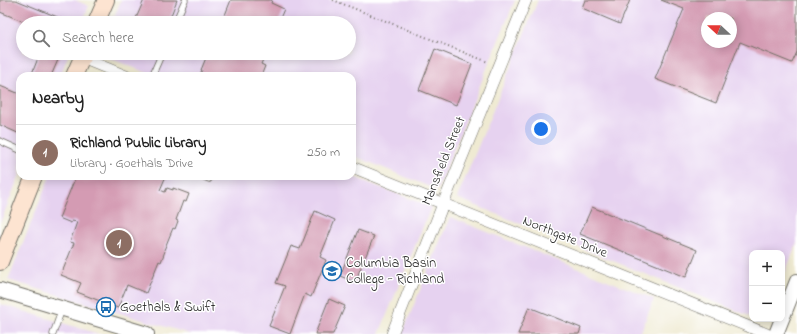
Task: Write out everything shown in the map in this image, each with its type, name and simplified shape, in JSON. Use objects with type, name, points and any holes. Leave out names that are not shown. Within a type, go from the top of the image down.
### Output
[{"type":"main road","points":[[99,16],[106,0]]},
{"type":"main road","points":[[76,72],[81,60]]},
{"type":"main road","points":[[0,262],[32,180]]},
{"type":"street","name":"Mansfield Street","points":[[392,334],[526,0]]},
{"type":"street","points":[[92,60],[117,72]]},
{"type":"street","name":"Northgate Drive","points":[[356,169],[767,334]]},
{"type":"street","points":[[776,334],[797,281]]},
{"type":"street","points":[[0,290],[147,334]]},
{"type":"lane","points":[[178,16],[184,0]]},
{"type":"lane","points":[[154,72],[159,60]]},
{"type":"lane","points":[[0,141],[16,148]]},
{"type":"lane","points":[[53,334],[62,309]]},
{"type":"path","points":[[333,0],[499,66]]},
{"type":"shaded area","points":[[0,0],[75,0],[89,6],[85,16],[16,16],[16,60],[66,60],[62,72],[16,72],[16,180],[18,180],[0,223]]},
{"type":"shaded area","points":[[121,0],[515,0],[437,190],[356,157],[356,72],[145,72],[114,60],[356,60],[356,16],[115,16]]},
{"type":"shaded area","points":[[538,0],[797,0],[797,243],[785,273],[785,250],[749,250],[749,316],[457,198]]},
{"type":"shaded area","points":[[356,178],[431,207],[379,334],[190,334],[8,280],[48,180],[356,180]]},
{"type":"shaded area","name":"Columbia Basin College - Richland","points":[[450,217],[654,299],[640,334],[402,334]]},
{"type":"shaded area","points":[[0,304],[99,334],[0,334]]},
{"type":"building","points":[[0,0],[16,0],[55,16],[16,16],[16,19],[0,12]]},
{"type":"building","points":[[144,0],[177,0],[171,16],[137,16]]},
{"type":"building","points":[[231,0],[272,0],[271,3],[284,9],[281,16],[225,16]]},
{"type":"building","points":[[585,0],[630,0],[620,24],[582,8]]},
{"type":"building","points":[[661,0],[797,0],[797,52],[792,63],[740,42],[716,103],[655,79],[684,9]]},
{"type":"building","points":[[435,49],[472,64],[456,105],[419,90]]},
{"type":"building","points":[[37,60],[58,60],[53,72],[33,72]]},
{"type":"building","points":[[205,60],[263,60],[261,64],[265,66],[263,72],[201,72]]},
{"type":"building","points":[[0,86],[16,92],[16,132],[0,125]]},
{"type":"building","points":[[74,180],[164,180],[160,190],[165,192],[167,188],[173,190],[173,188],[189,194],[186,202],[183,201],[176,220],[178,221],[175,229],[173,228],[161,262],[159,261],[146,293],[127,285],[118,308],[77,292],[81,283],[61,275],[74,243],[70,242],[77,222],[72,221],[71,223],[59,218]]},
{"type":"building","points":[[592,207],[697,250],[686,277],[580,234]]},
{"type":"building","points":[[315,211],[335,220],[320,257],[326,260],[311,297],[305,294],[290,334],[269,326],[285,286],[276,283],[291,246],[300,249]]},
{"type":"building","points":[[358,230],[374,236],[355,282],[340,276]]},
{"type":"building","points":[[329,299],[345,306],[333,334],[315,334]]},
{"type":"building","points":[[529,307],[581,328],[579,334],[518,334]]},
{"type":"place","name":"Richland Public Library","points":[[119,243]]},
{"type":"place","name":"Columbia Basin College - Richland","points":[[332,271]]},
{"type":"place","name":"Goethals & Swift","points":[[106,307]]}]
